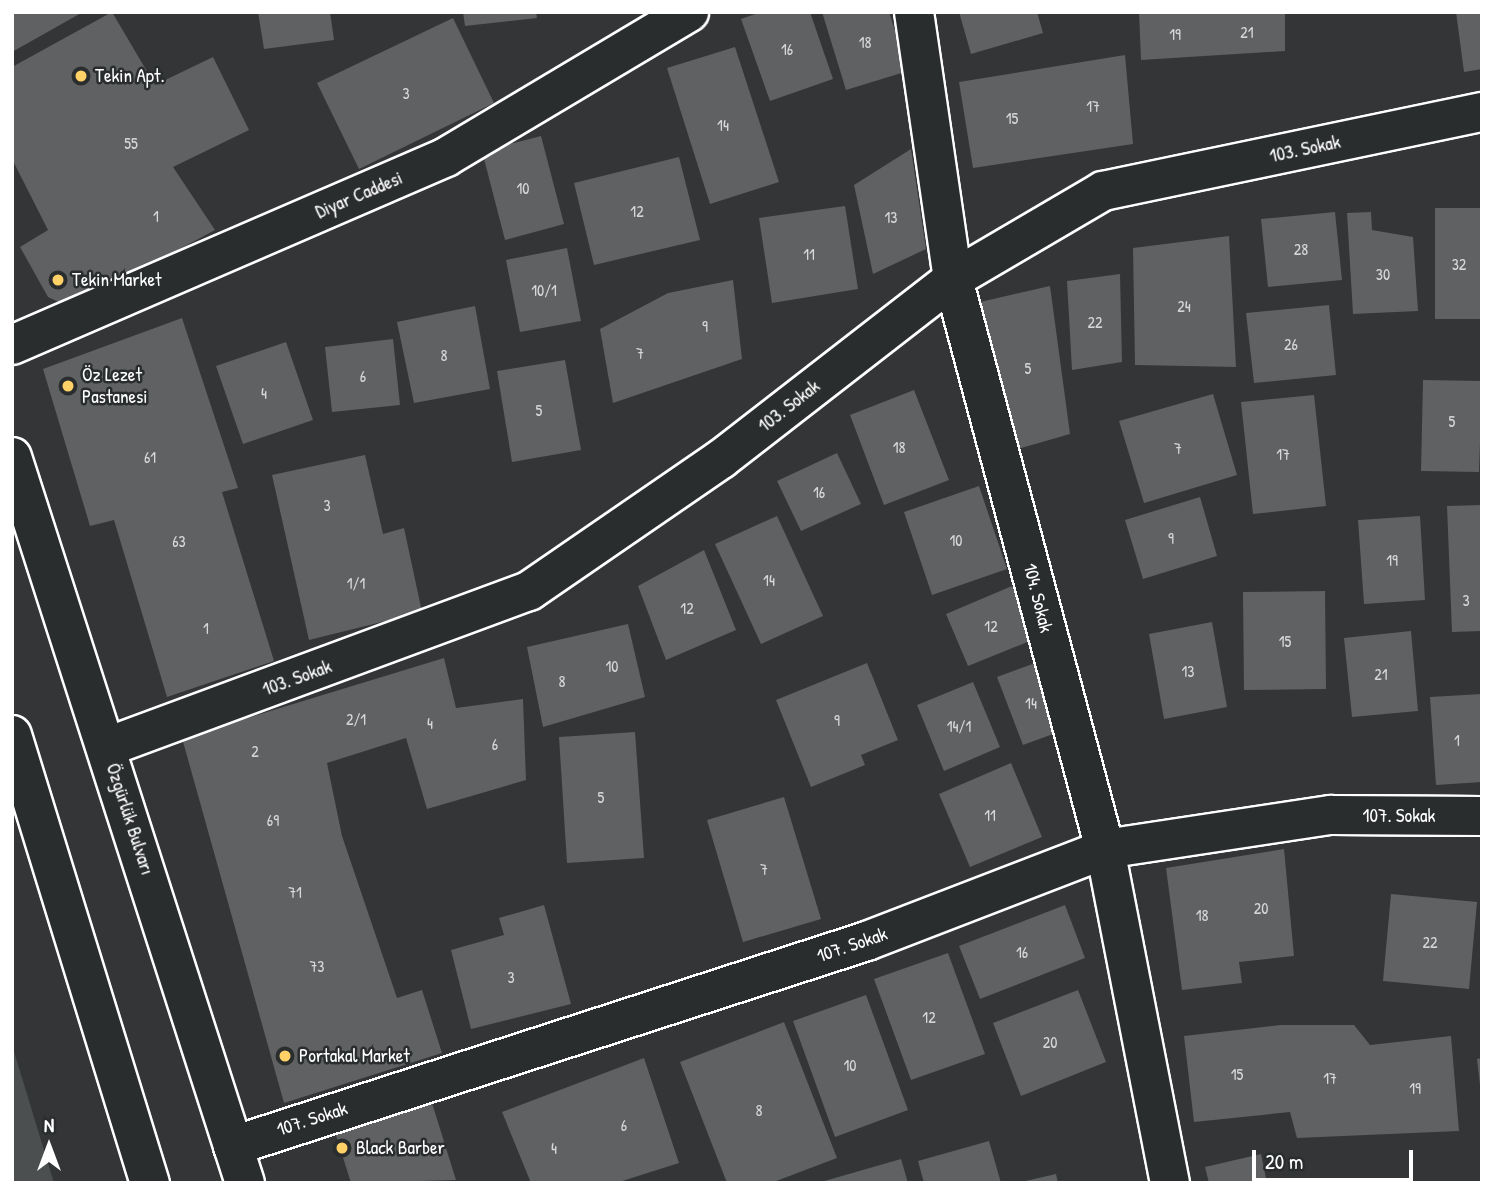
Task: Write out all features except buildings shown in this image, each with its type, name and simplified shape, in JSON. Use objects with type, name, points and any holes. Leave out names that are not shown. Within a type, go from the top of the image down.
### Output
[{"type":"street","name":"Diyar Caddesi","points":[[12,345],[446,157],[690,12]]},
{"type":"street","name":"104. Sokak","points":[[914,12],[953,279],[1105,849],[1170,1183]]},
{"type":"street","name":"103. Sokak","points":[[107,747],[529,591],[721,459],[953,279],[1103,191],[1482,112]]},
{"type":"street","name":"Özgürlük Bulvarı","points":[[12,457],[245,1183]]},
{"type":"street","points":[[12,735],[150,1183]]},
{"type":"street","name":"107. Sokak","points":[[233,1146],[867,941],[1105,849],[1331,815],[1482,816]]},
{"type":"shaded area","points":[[12,1045],[54,1183],[12,1183]]},
{"type":"place","name":"Tekin Apt.","points":[[81,76]]},
{"type":"place","name":"Tekin Market","points":[[58,280]]},
{"type":"place","name":"Öz Lezet Pastanesi","points":[[68,386]]},
{"type":"place","name":"Portakal Market","points":[[285,1056]]},
{"type":"place","name":"Black Barber","points":[[342,1148]]}]
